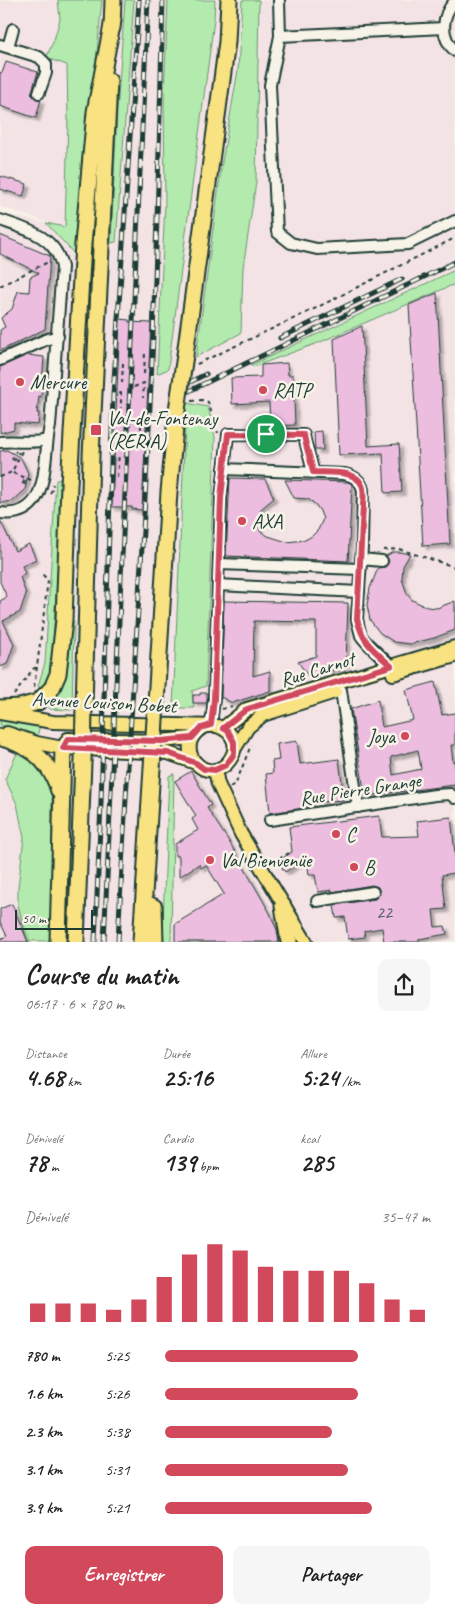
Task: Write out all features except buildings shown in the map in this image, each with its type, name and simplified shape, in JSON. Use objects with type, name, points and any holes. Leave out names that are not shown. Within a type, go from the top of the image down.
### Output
[{"type":"highway","points":[[76,942],[91,456],[114,0]]},
{"type":"highway","points":[[141,942],[168,492],[176,417],[227,42],[229,0]]},
{"type":"highway","points":[[0,708],[28,706],[41,700],[52,688],[58,674],[64,620],[69,485],[84,244],[95,112],[112,20]]},
{"type":"highway","points":[[0,738],[23,746],[38,756],[57,783],[61,799]]},
{"type":"highway","points":[[58,942],[63,748]]},
{"type":"highway","points":[[144,902],[154,907],[154,942]]},
{"type":"highway","points":[[283,906],[289,942]]},
{"type":"main road","name":"Rue Carnot","points":[[214,726],[247,709],[455,647]]},
{"type":"main road","name":"Rue Carnot","points":[[235,748],[248,727],[263,715],[455,656]]},
{"type":"main road","name":"Avenue Louison Bobet","points":[[0,713],[47,722],[214,726]]},
{"type":"main road","points":[[214,726],[232,736],[235,748],[231,760],[221,768],[215,770],[204,769],[196,763],[190,751],[192,738],[201,728],[214,726]]},
{"type":"main road","name":"Avenue Louison Bobet","points":[[0,731],[63,748],[168,753],[196,763]]},
{"type":"main road","points":[[63,748],[68,739],[161,741],[192,738]]},
{"type":"main road","points":[[215,770],[218,784],[241,834],[306,942]]},
{"type":"street","points":[[279,0],[280,36],[270,84],[277,232],[291,244],[317,249],[408,244],[455,221]]},
{"type":"street","points":[[455,1],[446,13],[444,28],[447,42],[455,51]]},
{"type":"street","points":[[280,36],[444,28]]},
{"type":"street","points":[[13,29],[4,46],[39,57],[46,64],[46,73],[39,93]]},
{"type":"street","points":[[0,220],[39,234],[50,243],[57,253],[62,267],[50,426],[46,440],[42,484],[38,496],[24,510],[16,513],[0,513]]},
{"type":"street","points":[[0,360],[58,336]]},
{"type":"street","points":[[214,726],[221,498],[228,434],[304,435],[306,451],[311,461],[313,472]]},
{"type":"street","points":[[0,442],[15,440],[40,442],[46,440]]},
{"type":"street","points":[[224,469],[350,475],[361,484],[363,506],[357,619],[361,636],[366,644],[391,666]]},
{"type":"street","points":[[218,564],[361,564],[382,556]]},
{"type":"street","points":[[218,585],[359,592]]},
{"type":"street","points":[[341,690],[358,807]]},
{"type":"street","name":"Rue Pierre Grange","points":[[270,820],[435,795],[450,794],[455,798]]},
{"type":"street","points":[[317,901],[373,892]]},
{"type":"path","points":[[199,363],[312,310],[455,238]]},
{"type":"path","points":[[0,286],[47,262]]},
{"type":"path","points":[[144,374],[145,352]]},
{"type":"path","points":[[122,383],[123,363]]},
{"type":"path","points":[[134,387],[144,383],[143,398]]},
{"type":"path","points":[[112,397],[121,393],[120,408]]},
{"type":"path","points":[[186,402],[202,400],[208,402],[218,432],[217,441]]},
{"type":"path","points":[[132,439],[140,435],[141,422]]},
{"type":"path","points":[[110,450],[118,446],[119,434]]},
{"type":"path","points":[[0,478],[12,472],[23,447],[14,461]]},
{"type":"path","points":[[117,477],[118,453]]},
{"type":"path","points":[[12,472],[23,478]]},
{"type":"path","points":[[50,492],[53,484]]},
{"type":"path","points":[[382,556],[399,548],[455,567]]},
{"type":"path","points":[[33,694],[48,580],[40,572]]},
{"type":"path","points":[[14,697],[15,693],[37,667]]},
{"type":"path","points":[[278,860],[289,853]]},
{"type":"shaded area","points":[[0,0],[455,0],[455,941],[0,942],[0,213],[57,225],[0,207]]},
{"type":"green space","points":[[58,0],[102,0],[77,257],[46,223],[65,227],[68,119],[67,65],[46,58],[60,19]]},
{"type":"green space","points":[[125,0],[134,0],[116,242],[111,243],[117,111]]},
{"type":"green space","points":[[168,0],[215,0],[214,20],[168,369],[157,374],[165,203],[164,93]]},
{"type":"green space","points":[[242,0],[259,0],[256,182],[243,268],[241,333],[196,357],[222,162],[238,70]]},
{"type":"green space","points":[[455,270],[455,284],[318,343],[253,367],[251,365]]},
{"type":"green space","points":[[186,403],[208,407],[215,437],[206,686],[192,691],[194,708],[173,708]]},
{"type":"green space","points":[[63,479],[51,673],[42,691],[38,686],[45,663],[56,480]]},
{"type":"green space","points":[[71,620],[74,622],[72,710],[50,709],[48,703],[56,692]]},
{"type":"green space","points":[[0,719],[40,725],[37,737],[0,725]]},
{"type":"green space","points":[[18,751],[38,768],[52,789],[51,941],[27,941],[18,905],[18,887],[24,838],[17,804],[5,779]]},
{"type":"green space","points":[[174,774],[171,941],[162,942],[169,776]]},
{"type":"railway","points":[[95,942],[113,395],[139,0]]},
{"type":"railway","points":[[104,942],[148,0]]},
{"type":"railway","points":[[118,942],[151,389],[163,0]]},
{"type":"railway","points":[[185,393],[455,262]]},
{"type":"railway","points":[[280,338],[402,279]]},
{"type":"railway","points":[[188,383],[206,374]]},
{"type":"place","name":"Mercure","points":[[20,382]]},
{"type":"place","name":"RATP","points":[[263,390]]},
{"type":"place","name":"Val-de-Fontenay (RER A)","points":[[96,430]]},
{"type":"place","name":"AXA","points":[[242,521]]},
{"type":"place","name":"Joya","points":[[405,736]]},
{"type":"place","name":"C","points":[[336,834]]},
{"type":"place","name":"Val Bienvenüe","points":[[210,860]]},
{"type":"place","name":"B","points":[[354,867]]},
{"type":"route","points":[[228,434],[266,434],[304,435],[306,451],[311,461],[313,472],[350,475],[356,478],[363,486],[362,547],[357,619],[361,636],[366,644],[391,666],[247,709],[238,714],[223,728],[232,736],[235,748],[234,754],[226,765],[215,770],[204,769],[196,763],[168,753],[63,748],[68,739],[180,740],[192,738],[195,732],[207,725],[211,725],[214,699],[221,498],[226,444],[228,434]]}]
